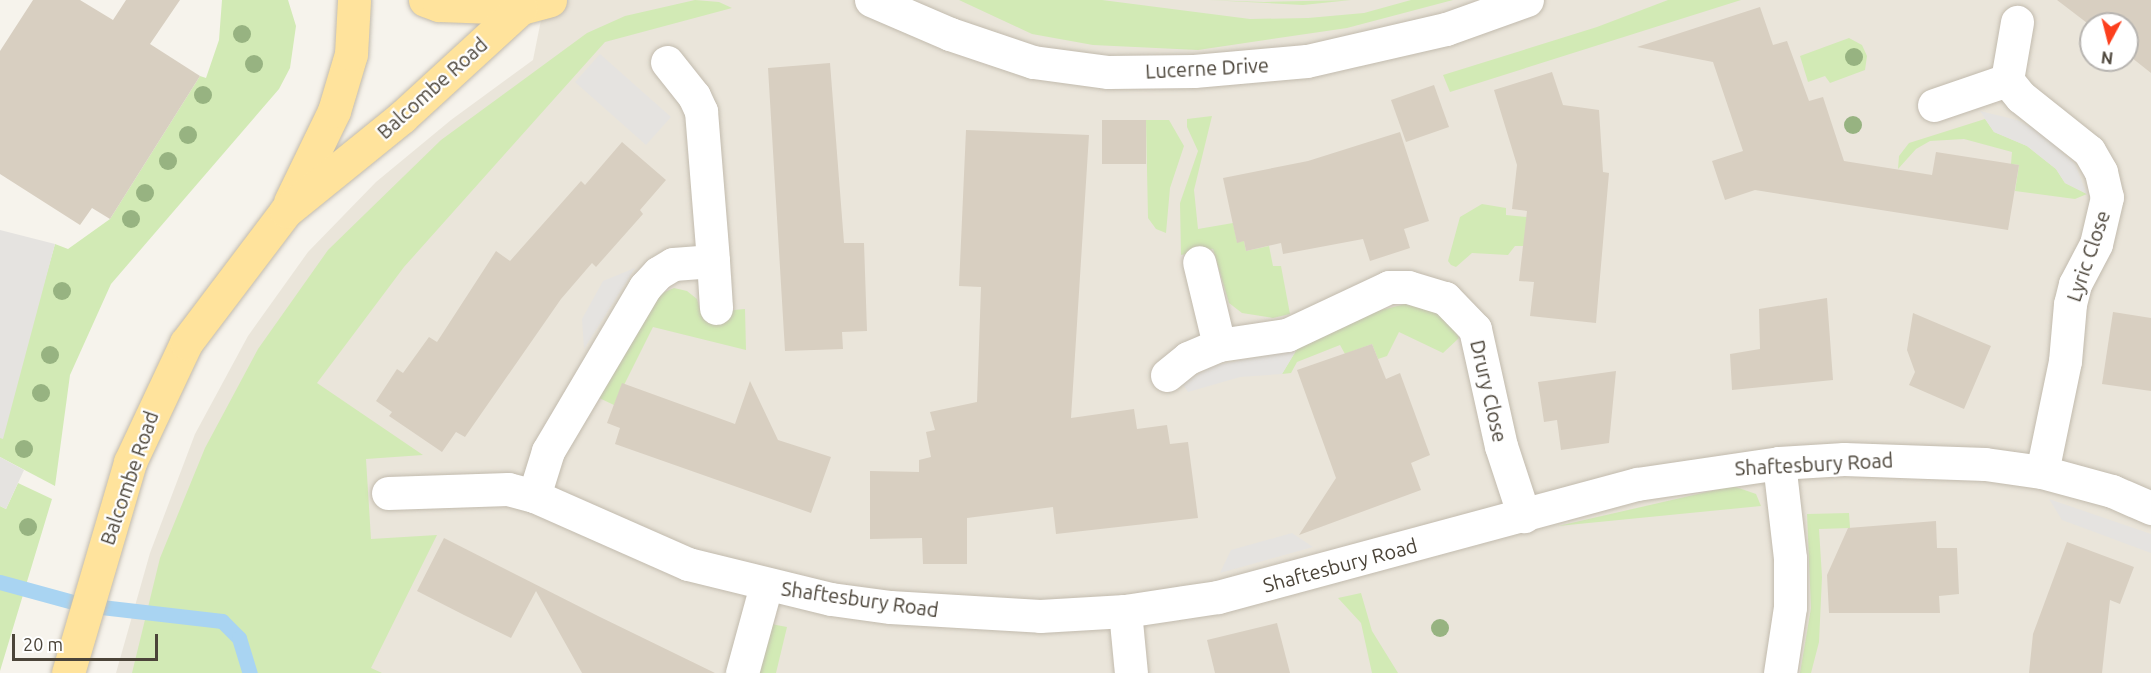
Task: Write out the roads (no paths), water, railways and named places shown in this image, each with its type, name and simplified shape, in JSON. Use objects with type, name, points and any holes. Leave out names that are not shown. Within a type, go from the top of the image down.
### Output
[{"type":"main road","name":"Balcombe Road","points":[[68,673],[81,638],[96,576],[130,462],[186,343],[286,211],[334,111],[351,54],[354,0]]},
{"type":"main road","points":[[425,0],[439,5],[535,4]]},
{"type":"main road","name":"Balcombe Road","points":[[286,211],[402,117],[535,4]]},
{"type":"street","name":"Lucerne Drive","points":[[882,2],[950,34],[1033,62],[1108,72],[1194,71],[1307,61],[1446,28],[1527,0]]},
{"type":"street","points":[[1934,105],[2007,80],[2017,22]]},
{"type":"street","points":[[667,62],[700,111],[716,308]]},
{"type":"street","name":"Lyric Close","points":[[2007,80],[2021,98],[2089,151],[2101,171],[2107,197],[2096,244],[2075,284],[2070,304],[2065,362],[2042,472]]},
{"type":"street","points":[[534,496],[548,451],[645,287],[658,273],[673,264],[713,261]]},
{"type":"street","points":[[1199,262],[1219,345]]},
{"type":"street","name":"Drury Close","points":[[1167,375],[1188,358],[1219,345],[1287,335],[1389,288],[1408,286],[1445,298],[1475,329],[1482,350],[1486,385],[1501,446],[1524,516]]},
{"type":"street","name":"Shaftesbury Road","points":[[388,493],[508,489],[534,496],[688,564],[766,585],[831,599],[913,609],[1040,616],[1125,611],[1218,597],[1637,484],[1779,463],[1904,460],[2042,472],[2112,491],[2151,508]]},
{"type":"street","points":[[1779,463],[1790,558],[1790,607],[1780,673]]},
{"type":"street","points":[[742,673],[766,585]]},
{"type":"street","points":[[1125,611],[1131,673]]},
{"type":"waterway","points":[[0,582],[84,605],[222,621],[239,638],[250,673]]}]
